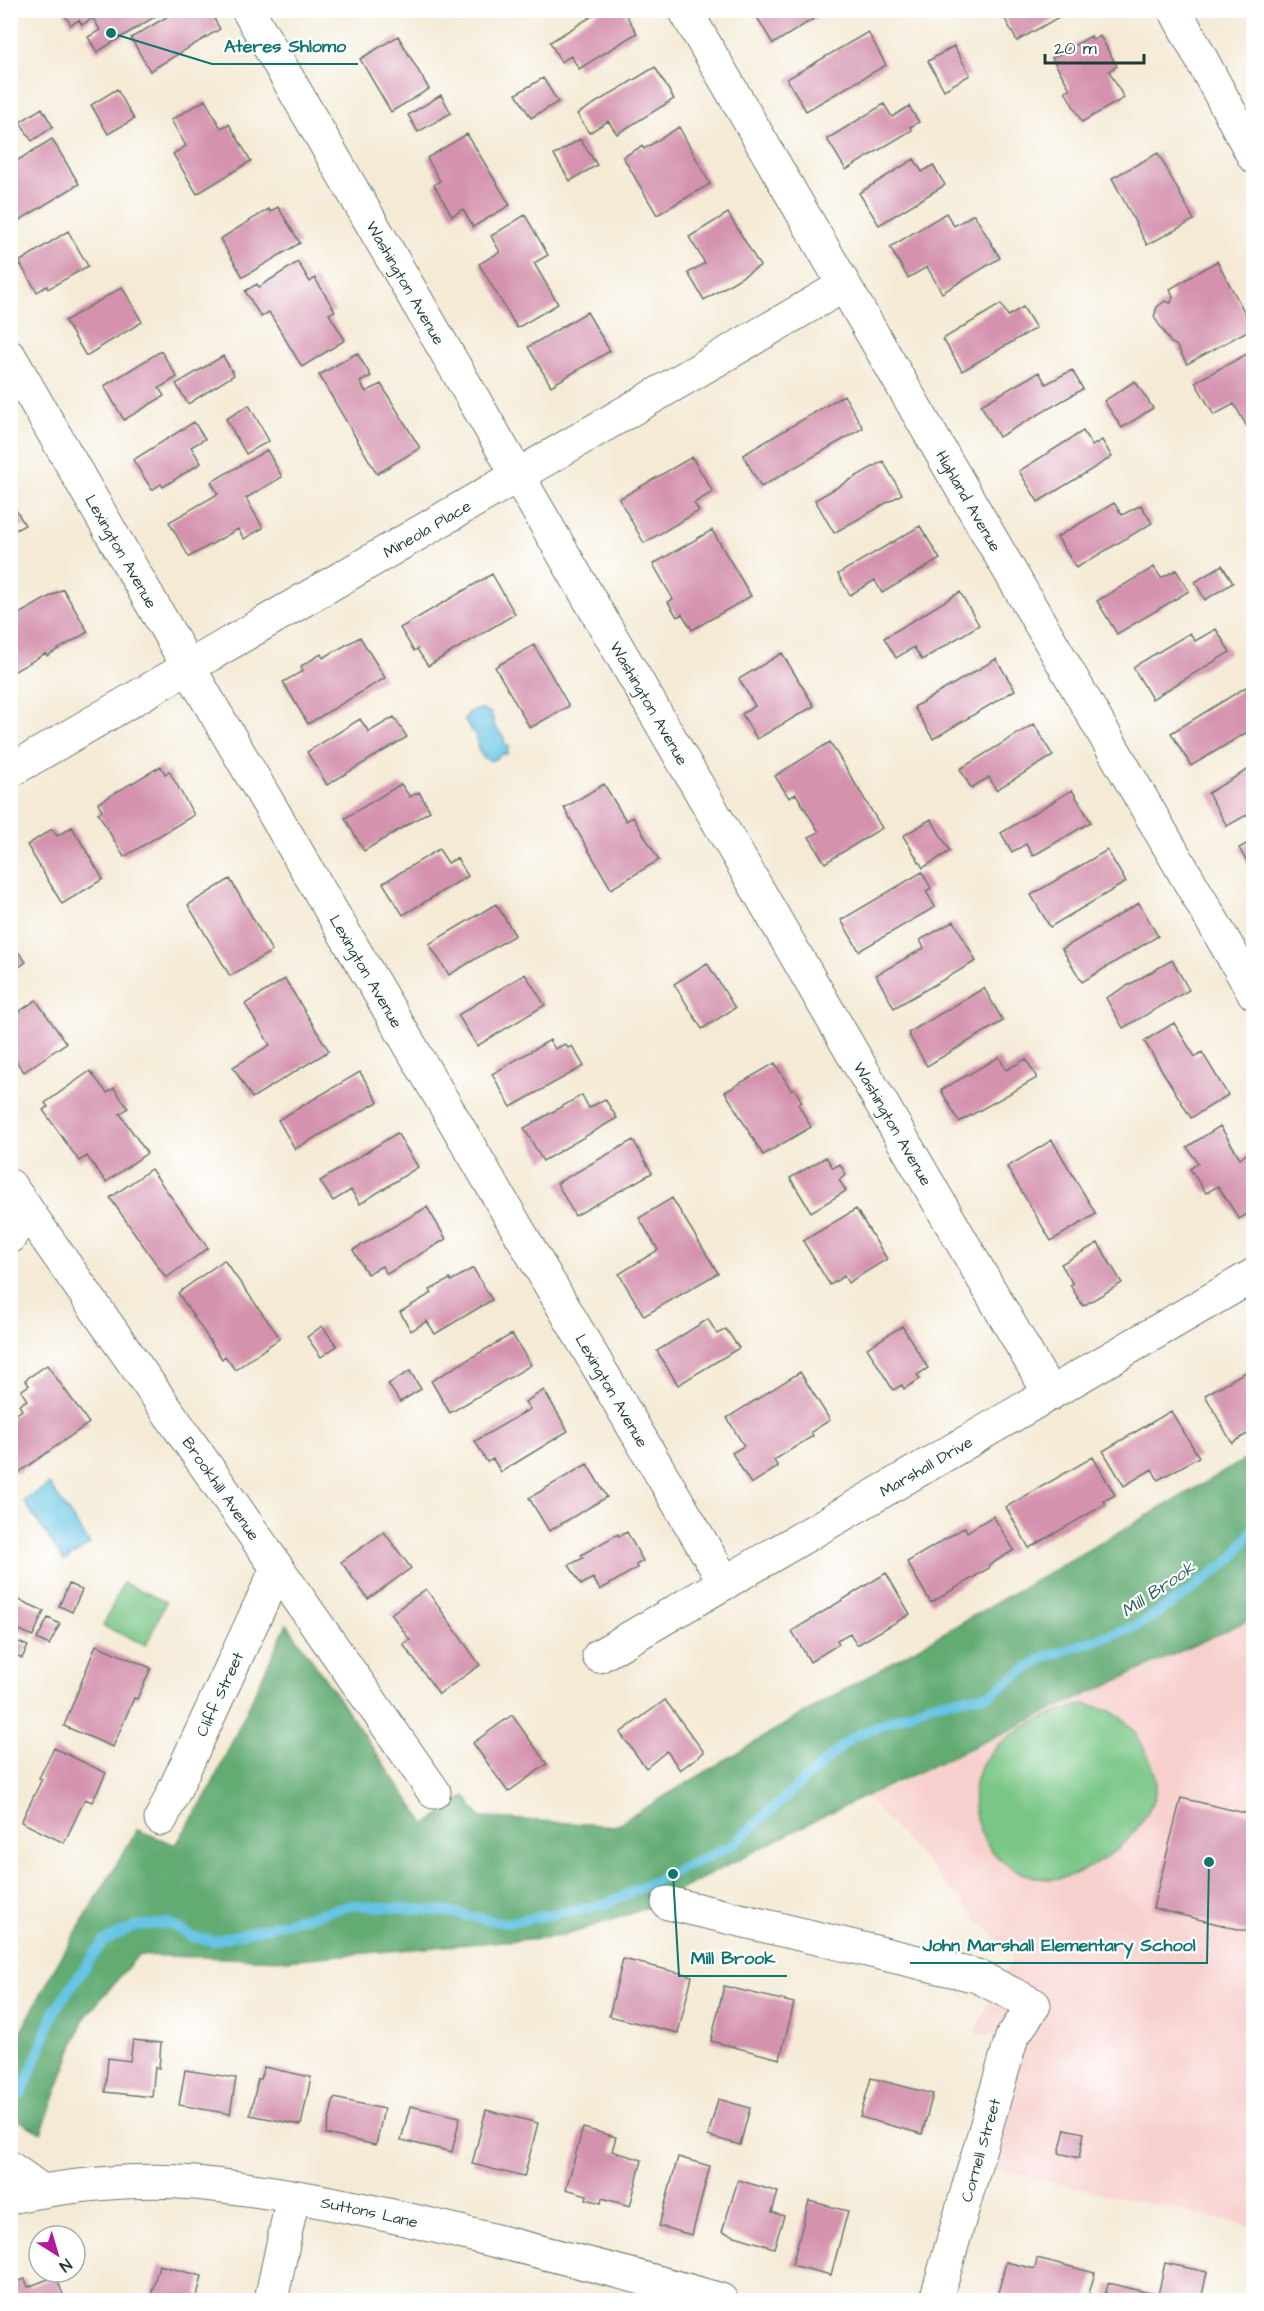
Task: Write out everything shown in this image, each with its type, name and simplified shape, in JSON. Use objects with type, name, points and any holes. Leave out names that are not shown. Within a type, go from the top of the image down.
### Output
[{"type":"street","name":"Washington Avenue","points":[[248,10],[1050,1394]]},
{"type":"street","name":"Highland Avenue","points":[[685,10],[1254,993]]},
{"type":"street","points":[[1175,10],[1254,158]]},
{"type":"street","name":"Mineola Place","points":[[10,771],[843,286]]},
{"type":"street","name":"Lexington Avenue","points":[[10,357],[189,668],[725,1582]]},
{"type":"street","points":[[10,1238],[18,1196]]},
{"type":"street","name":"Brookhill Avenue","points":[[18,1196],[434,1792]]},
{"type":"street","name":"Marshall Drive","points":[[599,1656],[1254,1275]]},
{"type":"street","name":"Cliff Street","points":[[161,1819],[277,1569]]},
{"type":"street","name":"Cornell Street","points":[[668,1903],[978,1976],[1034,2005],[1012,2037],[936,2301]]},
{"type":"street","points":[[10,2168],[26,2194]]},
{"type":"street","name":"Suttons Lane","points":[[26,2194],[134,2182],[194,2183],[293,2196],[436,2226],[672,2293],[721,2301]]},
{"type":"street","points":[[271,2301],[293,2196]]},
{"type":"shaded area","points":[[1253,1619],[1253,2227],[975,2165],[1011,2037],[975,2034],[1013,1958],[867,1798]]},
{"type":"green space","points":[[1253,1455],[1253,1618],[827,1814],[641,1910],[563,1936],[285,1960],[138,1955],[83,2020],[41,2133],[11,2116],[10,2052],[56,1966],[137,1830],[176,1845],[209,1791],[287,1624],[426,1825],[465,1796],[480,1817],[615,1826],[792,1720]]},
{"type":"green space","points":[[123,1583],[166,1602],[146,1645],[103,1626]]},
{"type":"green space","points":[[1085,1704],[1103,1708],[1118,1716],[1136,1734],[1154,1769],[1156,1785],[1153,1801],[1145,1818],[1133,1833],[1102,1860],[1084,1870],[1051,1879],[1026,1874],[1012,1868],[999,1858],[981,1833],[976,1818],[974,1794],[978,1773],[989,1755],[1004,1740],[1022,1728],[1064,1710]]},
{"type":"water","points":[[481,709],[491,713],[495,727],[504,737],[505,745],[509,746],[507,754],[502,754],[492,760],[484,757],[478,749],[477,737],[464,720],[470,712]]},
{"type":"water","points":[[49,1484],[90,1544],[64,1561],[24,1501]]},
{"type":"building","points":[[62,10],[166,10],[97,52],[88,37],[100,30],[93,18],[82,25],[79,20],[71,25]]},
{"type":"building","points":[[178,10],[209,10],[220,29],[150,71],[131,38]]},
{"type":"building","points":[[602,10],[623,10],[637,33],[579,69],[571,56],[561,62],[550,42]]},
{"type":"building","points":[[756,10],[828,10],[773,44],[754,12]]},
{"type":"building","points":[[1000,10],[1075,10],[1070,13],[1069,11],[1017,41]]},
{"type":"building","points":[[868,32],[886,65],[806,111],[787,79]]},
{"type":"building","points":[[398,36],[429,89],[391,112],[360,59]]},
{"type":"building","points":[[1091,36],[1093,40],[1100,36],[1117,66],[1109,71],[1124,98],[1082,122],[1065,91],[1070,89],[1052,58]]},
{"type":"building","points":[[954,46],[970,75],[944,90],[928,61]]},
{"type":"building","points":[[655,67],[674,99],[617,134],[608,121],[589,133],[577,114]]},
{"type":"building","points":[[543,78],[558,102],[531,118],[516,94]]},
{"type":"building","points":[[117,89],[134,119],[108,134],[91,105]]},
{"type":"building","points":[[441,95],[451,113],[418,132],[408,115]]},
{"type":"building","points":[[205,100],[221,128],[229,124],[251,161],[197,194],[173,154],[186,146],[171,120]]},
{"type":"building","points":[[884,104],[892,117],[909,106],[919,122],[910,127],[912,130],[846,170],[827,139]]},
{"type":"building","points":[[42,108],[53,127],[32,141],[20,122]]},
{"type":"building","points":[[679,127],[710,184],[657,215],[623,157],[642,146],[644,149]]},
{"type":"building","points":[[467,134],[510,205],[473,227],[463,209],[452,216],[434,185],[440,181],[427,158]]},
{"type":"building","points":[[52,139],[79,184],[20,220],[10,205],[10,165]]},
{"type":"building","points":[[580,139],[597,165],[570,181],[554,155]]},
{"type":"building","points":[[1158,153],[1194,220],[1147,245],[1112,178]]},
{"type":"building","points":[[914,159],[922,172],[933,165],[945,185],[879,225],[859,193]]},
{"type":"building","points":[[278,207],[300,243],[243,277],[220,239],[269,209],[270,212]]},
{"type":"building","points":[[728,213],[760,266],[704,300],[688,273],[705,263],[689,237]]},
{"type":"building","points":[[946,213],[954,226],[974,214],[1000,258],[942,293],[927,267],[908,278],[890,247]]},
{"type":"building","points":[[525,215],[548,255],[534,263],[558,304],[517,328],[479,264],[500,252],[491,236]]},
{"type":"building","points":[[68,231],[88,266],[48,289],[47,286],[37,292],[19,262]]},
{"type":"building","points":[[1217,261],[1253,328],[1187,364],[1176,345],[1171,343],[1154,317],[1157,307],[1165,301],[1171,303],[1173,296],[1170,289]]},
{"type":"building","points":[[298,262],[310,282],[315,278],[335,311],[329,314],[345,340],[302,367],[269,312],[261,317],[245,291],[257,284],[259,287]]},
{"type":"building","points":[[122,287],[142,322],[86,356],[65,321]]},
{"type":"building","points":[[1001,304],[1008,316],[1023,307],[1036,328],[962,371],[943,339]]},
{"type":"building","points":[[587,312],[610,351],[551,386],[528,347]]},
{"type":"building","points":[[1254,350],[1254,439],[1234,404],[1214,415],[1195,382]]},
{"type":"building","points":[[161,351],[177,377],[159,388],[164,396],[124,420],[104,386]]},
{"type":"building","points":[[357,353],[371,376],[360,382],[366,392],[381,384],[420,448],[377,474],[319,375]]},
{"type":"building","points":[[223,356],[234,375],[188,404],[176,384]]},
{"type":"building","points":[[1072,370],[1083,389],[999,437],[981,405],[1039,372],[1046,384]]},
{"type":"building","points":[[1135,381],[1153,408],[1122,428],[1104,401]]},
{"type":"building","points":[[844,395],[863,428],[761,487],[743,455]]},
{"type":"building","points":[[249,405],[269,441],[246,454],[226,419]]},
{"type":"building","points":[[194,422],[205,439],[191,447],[201,463],[163,487],[161,484],[152,490],[133,460]]},
{"type":"building","points":[[1083,431],[1092,446],[1102,440],[1112,457],[1038,502],[1019,471]]},
{"type":"building","points":[[267,450],[282,477],[246,498],[263,528],[244,539],[238,529],[189,557],[169,522],[218,494],[211,482]]},
{"type":"building","points":[[692,457],[713,492],[694,503],[699,511],[644,543],[619,499]]},
{"type":"building","points":[[883,461],[902,494],[834,533],[815,500]]},
{"type":"building","points":[[10,500],[25,525],[10,533]]},
{"type":"building","points":[[1114,503],[1122,515],[1141,505],[1152,523],[1076,568],[1057,537]]},
{"type":"building","points":[[920,526],[940,559],[882,593],[875,580],[850,595],[838,574]]},
{"type":"building","points":[[712,530],[751,596],[692,630],[682,614],[677,617],[668,602],[673,599],[653,564]]},
{"type":"building","points":[[1222,565],[1233,583],[1205,600],[1195,582]]},
{"type":"building","points":[[1154,567],[1161,578],[1176,570],[1189,591],[1117,634],[1097,601]]},
{"type":"building","points":[[492,574],[515,614],[428,666],[417,649],[414,651],[400,628]]},
{"type":"building","points":[[63,589],[88,632],[10,674],[10,619]]},
{"type":"building","points":[[960,592],[979,625],[922,660],[914,647],[896,658],[884,638]]},
{"type":"building","points":[[1216,629],[1230,652],[1152,699],[1133,667],[1190,633],[1195,641]]},
{"type":"building","points":[[360,637],[385,678],[308,724],[283,682],[303,671],[301,666],[321,654],[323,658]]},
{"type":"building","points":[[534,645],[569,706],[530,728],[495,667]]},
{"type":"building","points":[[782,653],[814,706],[757,739],[742,714],[755,706],[739,679]]},
{"type":"building","points":[[996,659],[1015,690],[933,739],[914,707]]},
{"type":"building","points":[[1251,684],[1254,688],[1254,728],[1191,766],[1171,733]]},
{"type":"building","points":[[394,717],[407,737],[327,785],[307,752],[360,719],[369,732]]},
{"type":"building","points":[[1034,724],[1053,756],[996,790],[989,777],[971,788],[960,769]]},
{"type":"building","points":[[830,742],[882,828],[825,863],[809,837],[819,832],[796,794],[789,798],[775,776]]},
{"type":"building","points":[[161,766],[165,774],[169,771],[194,815],[124,857],[98,813],[102,811],[98,803]]},
{"type":"building","points":[[1254,766],[1254,811],[1227,826],[1208,793]]},
{"type":"building","points":[[401,784],[410,797],[419,792],[430,811],[364,851],[345,818]]},
{"type":"building","points":[[604,784],[626,821],[633,817],[659,860],[611,889],[564,808]]},
{"type":"building","points":[[1072,790],[1091,822],[1033,856],[1026,844],[1012,852],[1001,833]]},
{"type":"building","points":[[931,819],[950,851],[923,868],[903,836]]},
{"type":"building","points":[[72,827],[103,879],[62,904],[27,845],[52,829],[57,836]]},
{"type":"building","points":[[1254,840],[1254,874],[1239,848]]},
{"type":"building","points":[[439,849],[448,863],[457,858],[468,876],[403,915],[383,883]]},
{"type":"building","points":[[1107,850],[1126,882],[1050,927],[1031,895]]},
{"type":"building","points":[[922,872],[931,888],[926,891],[935,907],[859,951],[841,920]]},
{"type":"building","points":[[230,879],[272,951],[230,976],[188,905]]},
{"type":"building","points":[[1139,903],[1158,936],[1082,982],[1062,949]]},
{"type":"building","points":[[496,904],[515,935],[449,975],[429,944]]},
{"type":"building","points":[[954,921],[976,961],[894,1008],[876,975],[924,948],[920,940]]},
{"type":"building","points":[[10,941],[26,962],[10,973]]},
{"type":"building","points":[[1172,960],[1189,990],[1123,1028],[1106,998]]},
{"type":"building","points":[[707,963],[735,1008],[702,1029],[674,984]]},
{"type":"building","points":[[525,974],[545,1005],[477,1046],[458,1015]]},
{"type":"building","points":[[285,979],[329,1051],[252,1098],[233,1067],[270,1045],[245,1004]]},
{"type":"building","points":[[984,988],[1003,1021],[927,1066],[908,1033]]},
{"type":"building","points":[[36,1000],[66,1043],[24,1072],[10,1053],[10,1018]]},
{"type":"building","points":[[1174,1023],[1195,1057],[1202,1052],[1228,1095],[1191,1118],[1144,1041]]},
{"type":"building","points":[[550,1040],[555,1049],[565,1044],[568,1048],[572,1046],[584,1066],[511,1107],[492,1074]]},
{"type":"building","points":[[999,1057],[1006,1070],[1026,1059],[1037,1078],[959,1122],[941,1090]]},
{"type":"building","points":[[775,1063],[791,1090],[794,1088],[802,1102],[798,1104],[811,1127],[763,1155],[725,1092]]},
{"type":"building","points":[[90,1071],[107,1093],[114,1088],[128,1108],[120,1114],[147,1153],[106,1182],[87,1156],[79,1161],[43,1110],[48,1107],[45,1103]]},
{"type":"building","points":[[360,1072],[378,1102],[295,1149],[278,1120]]},
{"type":"building","points":[[582,1095],[589,1108],[605,1099],[617,1118],[543,1161],[524,1128]]},
{"type":"building","points":[[1220,1126],[1240,1158],[1254,1150],[1254,1210],[1239,1219],[1218,1186],[1206,1193],[1190,1169],[1198,1163],[1187,1147]]},
{"type":"building","points":[[397,1133],[418,1167],[360,1204],[351,1190],[333,1201],[320,1181]]},
{"type":"building","points":[[633,1140],[652,1173],[575,1216],[557,1183]]},
{"type":"building","points":[[1052,1140],[1096,1214],[1051,1241],[1007,1167]]},
{"type":"building","points":[[826,1157],[833,1168],[840,1164],[846,1175],[839,1180],[846,1191],[811,1212],[790,1178]]},
{"type":"building","points":[[151,1169],[208,1248],[166,1278],[110,1198]]},
{"type":"building","points":[[672,1198],[718,1273],[644,1316],[619,1274],[658,1250],[639,1218]]},
{"type":"building","points":[[427,1207],[446,1239],[387,1274],[382,1266],[367,1274],[353,1250]]},
{"type":"building","points":[[856,1209],[887,1259],[848,1283],[844,1276],[830,1285],[803,1241]]},
{"type":"building","points":[[1098,1243],[1122,1283],[1083,1306],[1061,1264]]},
{"type":"building","points":[[224,1260],[280,1338],[235,1370],[225,1356],[222,1359],[178,1293]]},
{"type":"building","points":[[473,1268],[492,1300],[435,1334],[427,1321],[411,1331],[400,1312],[432,1293],[430,1290]]},
{"type":"building","points":[[708,1319],[717,1334],[726,1329],[739,1348],[678,1385],[657,1351]]},
{"type":"building","points":[[322,1326],[337,1346],[321,1357],[307,1337]]},
{"type":"building","points":[[902,1326],[928,1368],[917,1375],[920,1379],[904,1389],[902,1385],[893,1390],[867,1348]]},
{"type":"building","points":[[512,1334],[531,1365],[450,1413],[431,1381]]},
{"type":"building","points":[[47,1365],[89,1423],[18,1473],[11,1472],[10,1418],[22,1410],[19,1405],[27,1400],[21,1391],[29,1385],[25,1380]]},
{"type":"building","points":[[1254,1367],[1254,1430],[1232,1443],[1205,1395]]},
{"type":"building","points":[[410,1371],[421,1389],[400,1402],[388,1384]]},
{"type":"building","points":[[800,1372],[830,1420],[811,1432],[813,1436],[774,1460],[778,1467],[751,1484],[732,1453],[744,1446],[727,1418]]},
{"type":"building","points":[[544,1390],[568,1431],[501,1472],[493,1459],[487,1462],[475,1441],[530,1409],[525,1402]]},
{"type":"building","points":[[1171,1411],[1199,1457],[1158,1480],[1152,1469],[1124,1486],[1103,1451]]},
{"type":"building","points":[[1093,1457],[1115,1495],[1104,1501],[1106,1504],[1029,1548],[1006,1507]]},
{"type":"building","points":[[587,1464],[607,1497],[549,1531],[529,1498]]},
{"type":"building","points":[[993,1516],[1014,1550],[931,1603],[907,1562],[965,1527],[967,1532]]},
{"type":"building","points":[[384,1532],[411,1568],[368,1599],[341,1562]]},
{"type":"building","points":[[627,1532],[643,1561],[636,1565],[637,1568],[600,1590],[593,1578],[581,1585],[569,1565],[583,1558],[581,1555],[618,1534],[619,1536]]},
{"type":"building","points":[[886,1573],[910,1614],[857,1645],[850,1633],[837,1640],[839,1644],[810,1662],[792,1631]]},
{"type":"building","points":[[69,1584],[82,1590],[72,1612],[59,1606]]},
{"type":"building","points":[[426,1589],[480,1665],[439,1694],[403,1644],[410,1640],[391,1614]]},
{"type":"building","points":[[10,1596],[44,1611],[33,1636],[10,1626]]},
{"type":"building","points":[[48,1618],[60,1624],[49,1645],[37,1639]]},
{"type":"building","points":[[10,1638],[28,1646],[22,1658],[10,1652]]},
{"type":"building","points":[[96,1645],[151,1668],[137,1699],[134,1698],[113,1747],[64,1726]]},
{"type":"building","points":[[665,1700],[704,1752],[680,1770],[667,1751],[646,1768],[620,1733]]},
{"type":"building","points":[[512,1715],[547,1764],[508,1792],[473,1743]]},
{"type":"building","points":[[54,1748],[106,1773],[92,1802],[85,1799],[64,1843],[21,1822]]},
{"type":"building","points":[[1181,1798],[1254,1815],[1254,1933],[1153,1908]]},
{"type":"building","points":[[623,1959],[692,1976],[678,2033],[609,2016]]},
{"type":"building","points":[[724,1986],[794,2003],[780,2059],[711,2041]]},
{"type":"building","points":[[133,2040],[161,2043],[159,2068],[155,2067],[152,2097],[105,2092],[108,2058],[130,2061]]},
{"type":"building","points":[[264,2067],[311,2077],[301,2125],[250,2115],[258,2079],[261,2079]]},
{"type":"building","points":[[185,2070],[236,2078],[230,2114],[179,2105]]},
{"type":"building","points":[[871,2078],[933,2094],[922,2134],[860,2117]]},
{"type":"building","points":[[334,2098],[384,2109],[376,2145],[326,2134]]},
{"type":"building","points":[[718,2099],[750,2108],[740,2145],[708,2136]]},
{"type":"building","points":[[410,2106],[460,2117],[452,2152],[401,2140]]},
{"type":"building","points":[[486,2110],[538,2123],[524,2177],[472,2164]]},
{"type":"building","points":[[583,2128],[616,2137],[612,2151],[642,2160],[630,2206],[602,2198],[601,2203],[586,2199],[587,2195],[566,2189]]},
{"type":"building","points":[[1065,2129],[1084,2133],[1079,2158],[1059,2153]]},
{"type":"building","points":[[678,2157],[710,2166],[692,2235],[659,2226]]},
{"type":"building","points":[[738,2180],[778,2192],[772,2212],[784,2216],[774,2248],[722,2232]]},
{"type":"building","points":[[809,2201],[848,2211],[831,2275],[792,2265]]},
{"type":"building","points":[[1037,2258],[1095,2273],[1087,2300],[1024,2300],[998,2293],[1006,2262],[1035,2269]]},
{"type":"building","points":[[1165,2263],[1207,2272],[1201,2300],[1104,2300],[1108,2283],[1158,2295]]},
{"type":"building","points":[[159,2265],[202,2276],[196,2300],[150,2300]]},
{"type":"building","points":[[25,2279],[28,2287],[36,2284],[59,2284],[65,2300],[10,2300],[10,2284]]},
{"type":"waterway","name":"Mill Brook","points":[[22,2094],[56,2008],[103,1942],[135,1926],[169,1923],[192,1937],[214,1941],[352,1905],[442,1911],[506,1923],[603,1905],[731,1846],[851,1738],[932,1703],[991,1694],[1042,1658],[1137,1626],[1182,1597],[1233,1558],[1254,1527]]},
{"type":"place","name":"Ateres Shlomo","points":[[111,33]]},
{"type":"place","name":"John Marshall Elementary School","points":[[1209,1862]]},
{"type":"place","name":"Mill Brook","points":[[673,1874]]}]
